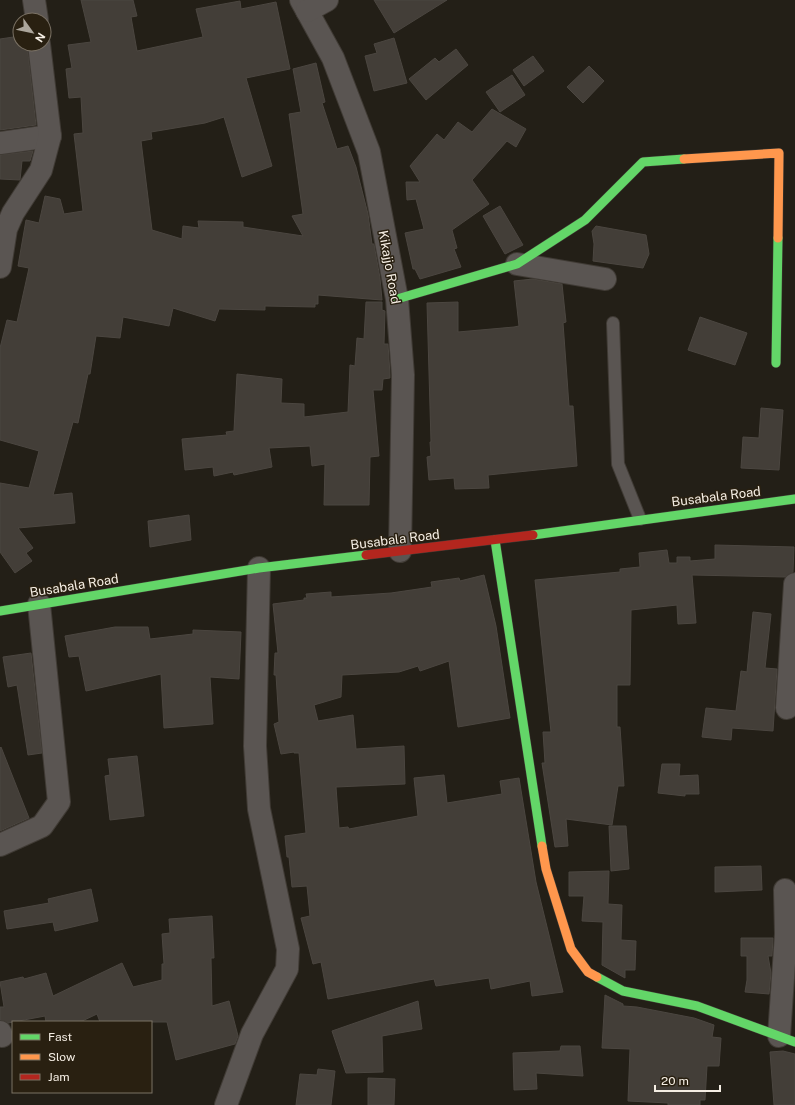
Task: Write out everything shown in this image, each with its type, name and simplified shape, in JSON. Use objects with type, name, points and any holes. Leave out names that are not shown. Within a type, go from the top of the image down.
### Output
[{"type":"street","points":[[34,0],[36,12]]},
{"type":"street","points":[[304,6],[327,0]]},
{"type":"street","name":"Kikajjo Road","points":[[304,6],[333,58],[369,152],[397,299],[403,375],[400,551]]},
{"type":"street","points":[[0,267],[6,229],[13,212],[41,170],[50,136],[40,52]]},
{"type":"street","points":[[0,143],[50,136]]},
{"type":"street","points":[[397,299],[517,264],[585,220],[643,162],[779,153],[776,363]]},
{"type":"street","points":[[517,264],[605,279]]},
{"type":"street","name":"Busabala Road","points":[[2,608],[39,604],[259,568],[496,540],[640,519],[795,499]]},
{"type":"street","points":[[496,540],[546,869],[570,949],[588,972],[623,991],[697,1006],[787,1039],[784,890]]},
{"type":"street","points":[[226,1105],[252,1034],[287,969],[288,949],[259,809],[255,746],[259,568]]},
{"type":"street","points":[[787,708],[795,584]]},
{"type":"street","points":[[0,845],[42,826],[59,802],[39,604]]},
{"type":"lane","points":[[613,323],[618,464],[640,519]]},
{"type":"building","points":[[81,0],[133,0],[137,16],[131,17],[137,51],[203,37],[196,9],[240,1],[241,9],[276,2],[290,69],[246,78],[272,166],[242,177],[224,117],[205,123],[151,132],[152,139],[141,141],[152,230],[182,239],[183,226],[199,228],[198,221],[243,222],[243,227],[303,236],[292,216],[303,214],[289,114],[301,112],[293,69],[316,63],[325,102],[322,103],[337,149],[348,146],[356,167],[368,214],[372,244],[374,244],[382,300],[318,295],[318,304],[315,304],[315,307],[265,306],[265,310],[219,309],[215,321],[173,308],[169,326],[123,317],[120,338],[96,336],[90,374],[88,374],[78,423],[73,422],[53,495],[72,493],[75,523],[18,528],[33,548],[26,553],[32,561],[15,573],[0,552],[0,483],[29,488],[39,451],[0,440],[0,348],[7,320],[17,322],[29,268],[18,266],[26,220],[39,223],[45,196],[60,199],[64,214],[83,211],[74,134],[83,133],[81,97],[69,98],[66,69],[72,68],[68,45],[91,42]]},
{"type":"building","points":[[374,0],[447,0],[394,33]]},
{"type":"building","points":[[12,37],[12,52],[28,52],[36,125],[0,130],[0,39]]},
{"type":"building","points":[[394,38],[407,83],[374,91],[365,56],[377,53],[374,44]]},
{"type":"building","points":[[456,49],[468,65],[426,100],[409,79],[435,58],[439,62]]},
{"type":"building","points":[[533,56],[544,71],[524,86],[513,70]]},
{"type":"building","points":[[589,66],[604,81],[583,103],[567,87]]},
{"type":"building","points":[[512,75],[525,95],[500,112],[486,92]]},
{"type":"building","points":[[492,109],[526,129],[516,147],[507,141],[472,180],[489,204],[452,230],[457,248],[454,249],[461,267],[420,279],[415,269],[413,269],[405,233],[424,229],[416,199],[407,200],[406,182],[420,182],[410,166],[437,134],[444,140],[458,122],[472,132]]},
{"type":"building","points":[[33,151],[30,161],[22,161],[20,180],[0,179],[0,155]]},
{"type":"building","points":[[500,206],[523,245],[505,254],[483,216]]},
{"type":"building","points":[[596,226],[646,235],[649,254],[643,268],[593,261],[594,244],[592,231]]},
{"type":"building","points":[[533,279],[562,284],[566,322],[563,323],[569,406],[573,406],[577,466],[488,475],[489,488],[455,489],[454,478],[429,480],[427,457],[431,456],[431,442],[427,303],[458,302],[458,332],[519,326],[514,281]]},
{"type":"building","points":[[366,302],[382,302],[382,310],[385,311],[384,344],[388,344],[390,375],[390,378],[383,379],[382,390],[373,390],[379,456],[370,457],[369,505],[324,505],[325,464],[312,466],[310,446],[269,448],[272,467],[234,475],[233,472],[214,476],[213,467],[185,470],[182,439],[227,435],[226,432],[234,431],[237,374],[282,379],[281,403],[304,404],[304,417],[348,412],[350,365],[355,366],[357,338],[364,339]]},
{"type":"building","points":[[700,317],[747,333],[735,365],[688,350]]},
{"type":"building","points":[[761,408],[783,410],[779,470],[741,468],[743,437],[759,438]]},
{"type":"building","points":[[189,515],[191,540],[150,547],[148,521]]},
{"type":"building","points":[[715,545],[794,547],[793,572],[785,577],[692,575],[696,623],[678,624],[677,605],[631,610],[630,685],[617,685],[617,727],[620,727],[624,786],[618,786],[612,825],[566,819],[568,846],[555,847],[542,763],[545,763],[543,732],[551,732],[535,580],[620,572],[620,569],[640,567],[639,553],[667,550],[669,563],[677,563],[677,557],[690,557],[690,561],[715,559]]},
{"type":"building","points":[[484,575],[496,626],[510,718],[458,727],[449,661],[420,671],[418,666],[399,672],[342,675],[341,697],[314,705],[318,721],[353,715],[356,749],[404,746],[405,784],[336,787],[339,828],[348,827],[349,829],[418,816],[414,778],[444,775],[447,803],[502,794],[500,781],[519,778],[536,882],[563,992],[532,996],[530,981],[491,989],[489,978],[436,986],[434,979],[328,999],[321,962],[313,964],[301,918],[310,916],[307,886],[292,887],[289,857],[287,857],[285,836],[306,833],[299,753],[294,752],[281,754],[274,724],[279,722],[276,675],[274,675],[275,653],[278,653],[273,604],[304,600],[304,598],[307,598],[306,594],[331,592],[331,597],[391,593],[432,587],[431,582],[459,578],[460,581]]},
{"type":"building","points":[[753,612],[771,614],[765,668],[777,669],[773,731],[732,728],[731,740],[702,737],[706,708],[736,711],[741,671],[747,672]]},
{"type":"building","points":[[115,627],[148,627],[150,639],[193,634],[193,630],[241,632],[239,679],[210,677],[213,724],[164,728],[161,674],[86,691],[79,656],[69,657],[65,636]]},
{"type":"building","points":[[31,653],[42,753],[28,755],[17,685],[8,687],[3,657]]},
{"type":"building","points":[[1,747],[29,818],[0,831],[0,748]]},
{"type":"building","points":[[137,756],[144,816],[110,820],[105,776],[110,775],[108,759]]},
{"type":"building","points":[[662,764],[680,764],[679,776],[698,775],[699,794],[685,794],[685,796],[658,793]]},
{"type":"building","points":[[609,826],[626,826],[629,869],[611,871]]},
{"type":"building","points":[[761,866],[762,890],[715,892],[715,867]]},
{"type":"building","points":[[609,871],[608,904],[622,905],[621,940],[636,941],[635,970],[625,970],[625,978],[602,965],[603,922],[582,921],[584,896],[569,896],[569,872]]},
{"type":"building","points":[[91,889],[98,921],[55,931],[53,922],[7,929],[4,911],[49,903],[48,899]]},
{"type":"building","points":[[212,916],[214,958],[211,958],[212,1006],[229,1001],[238,1036],[235,1044],[176,1060],[167,1022],[100,1021],[97,1014],[82,1021],[46,1021],[45,1016],[12,1021],[8,1023],[0,1020],[0,1007],[4,1007],[0,982],[23,977],[24,979],[46,973],[53,996],[122,963],[133,987],[162,980],[162,964],[164,964],[162,934],[170,933],[169,919]]},
{"type":"building","points":[[741,938],[773,938],[772,956],[768,956],[771,973],[769,994],[745,992],[747,980],[747,956],[741,956]]},
{"type":"building","points":[[605,995],[623,1004],[623,1006],[637,1007],[694,1018],[714,1025],[712,1037],[721,1038],[719,1066],[707,1066],[705,1100],[700,1100],[700,1105],[668,1105],[668,1103],[628,1101],[630,1049],[602,1048]]},
{"type":"building","points":[[418,1001],[422,1029],[382,1036],[383,1072],[346,1073],[332,1031]]},
{"type":"building","points":[[561,1046],[580,1046],[583,1076],[536,1073],[537,1089],[514,1090],[513,1053],[560,1051]]},
{"type":"building","points":[[783,1051],[795,1054],[795,1105],[774,1105],[770,1052]]},
{"type":"building","points":[[318,1069],[335,1071],[331,1105],[296,1105],[300,1074],[317,1075]]},
{"type":"building","points":[[368,1078],[395,1079],[394,1105],[368,1105]]},
{"type":"traffic: fast","points":[[397,299],[517,264],[585,220],[643,162],[684,159]]},
{"type":"traffic: fast","points":[[776,363],[778,238]]},
{"type":"traffic: fast","points":[[533,535],[795,499]]},
{"type":"traffic: fast","points":[[495,540],[542,846]]},
{"type":"traffic: fast","points":[[0,611],[259,568],[366,555]]},
{"type":"traffic: fast","points":[[597,977],[623,991],[697,1006],[795,1042]]},
{"type":"traffic: slow","points":[[684,159],[779,153],[778,238]]},
{"type":"traffic: slow","points":[[542,846],[546,869],[571,949],[588,972],[597,977]]},
{"type":"traffic: jam","points":[[366,555],[533,535]]}]
